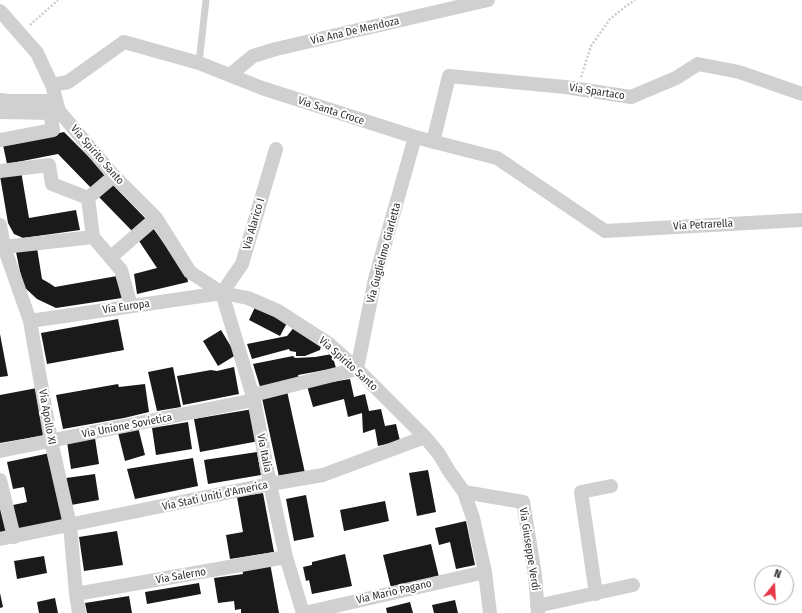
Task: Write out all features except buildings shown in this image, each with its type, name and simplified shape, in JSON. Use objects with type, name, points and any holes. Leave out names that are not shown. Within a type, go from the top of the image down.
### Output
[{"type":"street","name":"Via Ana De Mendoza","points":[[230,75],[253,56],[276,49],[488,0]]},
{"type":"street","points":[[0,11],[37,53],[52,85],[55,112],[53,130],[0,140]]},
{"type":"street","name":"Via Santa Croce","points":[[52,85],[68,82],[124,42],[199,63],[262,88],[415,138],[497,158],[605,231]]},
{"type":"street","name":"Via Spartaco","points":[[433,142],[449,76],[576,88],[631,97],[676,78],[698,64],[739,72],[802,94]]},
{"type":"street","name":"Via Spirito Santo","points":[[0,100],[48,101],[55,112],[114,176],[156,218],[190,272],[222,293],[248,298],[278,311],[328,344],[357,369],[425,437],[439,454],[464,492],[473,518],[485,572],[490,613]]},
{"type":"street","points":[[0,112],[55,112]]},
{"type":"street","name":"Via Guglielmo Giarletta","points":[[357,369],[375,279],[415,138]]},
{"type":"street","name":"Via Alarico I","points":[[222,293],[242,264],[276,150]]},
{"type":"street","points":[[0,171],[49,166],[52,184],[88,198]]},
{"type":"street","points":[[88,198],[114,176]]},
{"type":"street","points":[[88,198],[93,237],[121,270],[131,306]]},
{"type":"street","points":[[111,257],[156,218]]},
{"type":"street","name":"Via Petrarella","points":[[605,231],[802,220]]},
{"type":"street","name":"Via Apollo XI","points":[[0,225],[4,247],[30,321],[51,441],[70,525],[79,613]]},
{"type":"street","points":[[4,247],[93,237]]},
{"type":"street","name":"Via Europa","points":[[30,321],[222,293]]},
{"type":"street","name":"Via Italia","points":[[222,293],[254,398],[286,558],[303,613]]},
{"type":"street","name":"Via Unione Sovietica","points":[[0,450],[51,441],[254,398],[357,369]]},
{"type":"street","name":"Via Stati Uniti d'America","points":[[0,539],[270,484],[323,475],[425,437]]},
{"type":"street","points":[[0,480],[2,503],[14,537]]},
{"type":"street","points":[[596,594],[581,492],[611,486]]},
{"type":"street","name":"Via Giuseppe Verdi","points":[[464,492],[523,502],[535,576],[538,610],[633,585]]},
{"type":"street","name":"Via Salerno","points":[[76,594],[286,558]]},
{"type":"street","name":"Via Mario Pagano","points":[[303,613],[485,572]]},
{"type":"lane","points":[[199,63],[206,0]]},
{"type":"path","points":[[20,34],[58,0]]},
{"type":"path","points":[[576,88],[591,46],[610,19],[635,0]]}]
